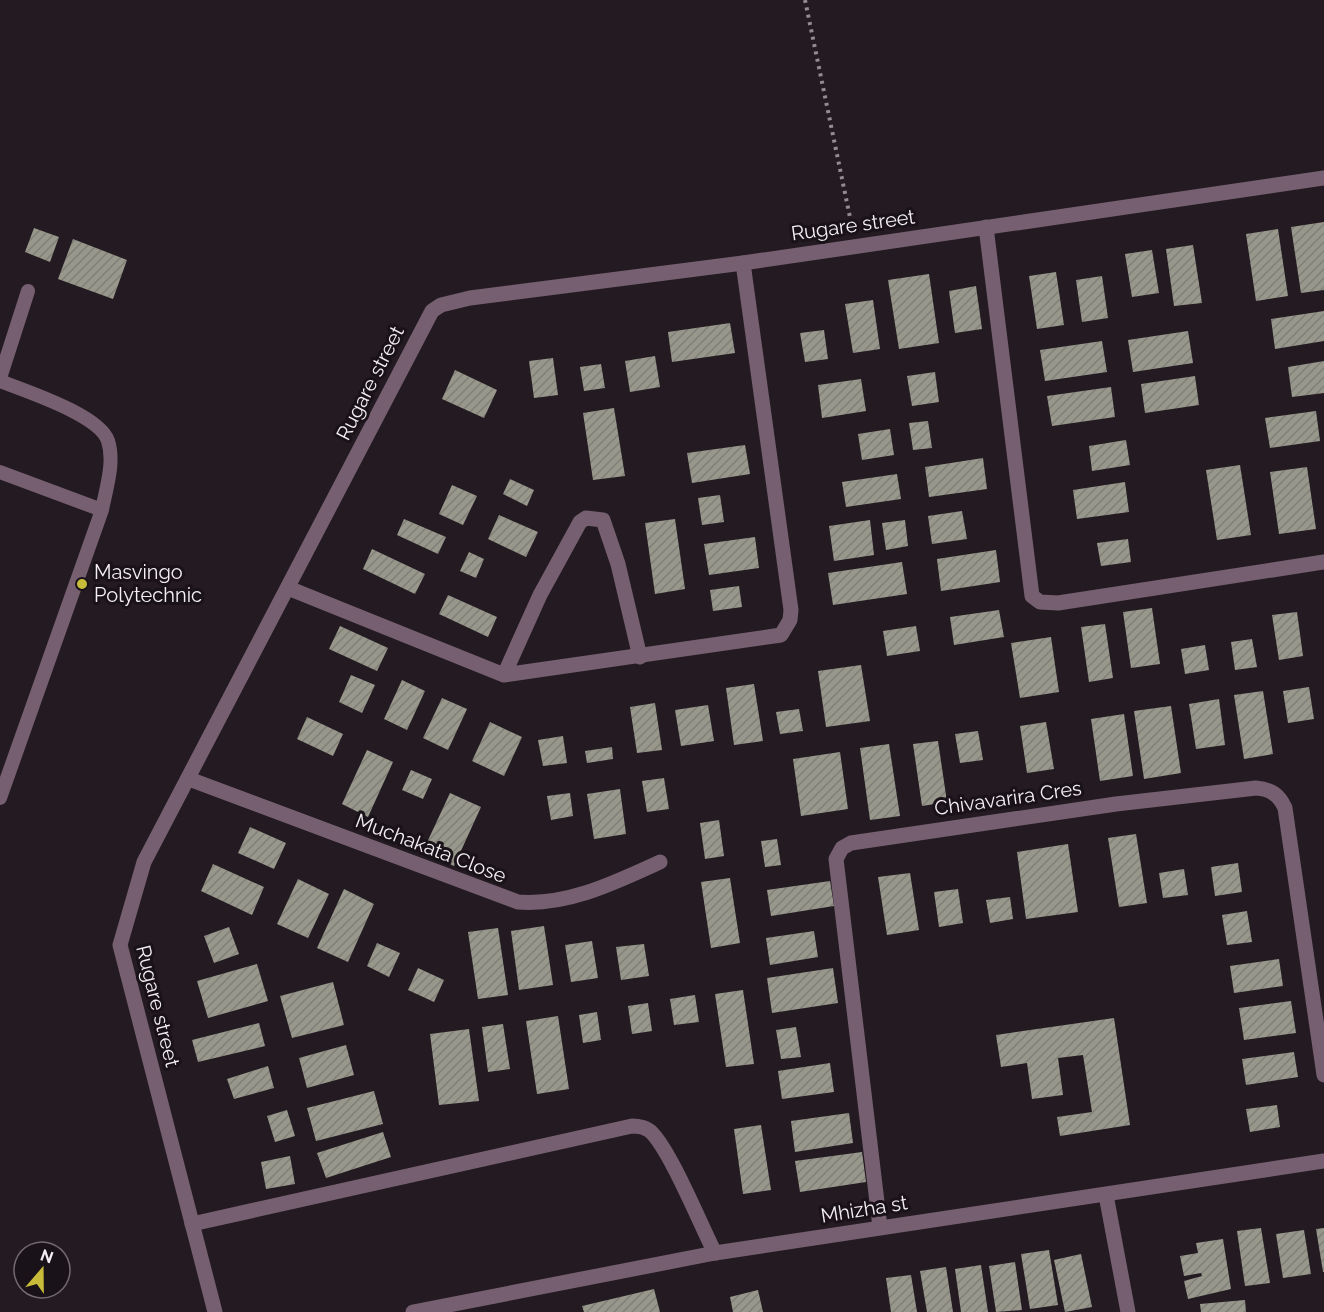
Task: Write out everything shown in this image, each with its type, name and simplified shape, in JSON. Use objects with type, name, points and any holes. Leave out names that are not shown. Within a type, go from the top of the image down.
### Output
[{"type":"street","name":"Rugare street","points":[[215,1312],[120,945],[144,862],[428,318],[436,307],[470,298],[743,263],[1324,178]]},
{"type":"street","points":[[986,227],[1032,596],[1035,600],[1058,603],[1324,562]]},
{"type":"street","points":[[288,588],[504,675],[776,638],[785,632],[790,620],[743,263]]},
{"type":"street","points":[[504,675],[540,595],[580,522],[586,518],[603,520],[618,564],[640,657]]},
{"type":"street","name":"Muchakata Close","points":[[189,779],[518,902],[566,899],[615,882],[660,861]]},
{"type":"street","name":"Chivavarira Cres","points":[[880,1227],[836,859],[842,848],[851,843],[1116,804],[1256,788],[1269,790],[1277,795],[1285,808],[1324,1075]]},
{"type":"street","points":[[192,1224],[632,1126],[641,1126],[650,1131],[663,1149],[715,1253]]},
{"type":"street","name":"Mhizha st","points":[[416,1312],[715,1253],[1324,1161]]},
{"type":"street","points":[[1106,1195],[1128,1312]]},
{"type":"lane","points":[[0,798],[102,510],[111,462],[108,439],[96,424],[47,399],[0,380],[28,291]]},
{"type":"lane","points":[[0,472],[102,510]]},
{"type":"path","points":[[805,0],[856,245]]},
{"type":"building","points":[[1324,222],[1324,290],[1301,293],[1291,227]]},
{"type":"building","points":[[34,228],[59,237],[50,262],[25,252]]},
{"type":"building","points":[[1278,229],[1288,296],[1256,301],[1246,234]]},
{"type":"building","points":[[73,239],[127,260],[113,299],[58,279]]},
{"type":"building","points":[[1193,245],[1202,303],[1174,306],[1166,249]]},
{"type":"building","points":[[1152,250],[1159,293],[1132,297],[1125,254]]},
{"type":"building","points":[[1056,272],[1064,325],[1037,329],[1029,276]]},
{"type":"building","points":[[929,274],[939,343],[899,349],[888,280]]},
{"type":"building","points":[[1102,276],[1108,318],[1082,322],[1076,280]]},
{"type":"building","points":[[976,286],[982,329],[955,333],[949,291]]},
{"type":"building","points":[[873,300],[880,349],[853,353],[845,304]]},
{"type":"building","points":[[1324,311],[1324,341],[1275,349],[1271,319]]},
{"type":"building","points":[[730,323],[735,353],[672,362],[668,332]]},
{"type":"building","points":[[824,330],[828,359],[805,362],[800,333]]},
{"type":"building","points":[[1188,331],[1193,363],[1133,372],[1128,340]]},
{"type":"building","points":[[1102,341],[1107,372],[1045,381],[1040,350]]},
{"type":"building","points":[[655,356],[660,387],[630,392],[625,361]]},
{"type":"building","points":[[553,358],[558,395],[534,398],[529,361]]},
{"type":"building","points":[[1324,361],[1324,393],[1292,397],[1288,367]]},
{"type":"building","points":[[601,364],[605,388],[584,391],[580,367]]},
{"type":"building","points":[[455,370],[497,390],[484,418],[442,399]]},
{"type":"building","points":[[935,372],[939,402],[912,406],[907,376]]},
{"type":"building","points":[[1195,376],[1199,405],[1145,413],[1141,384]]},
{"type":"building","points":[[861,379],[866,411],[822,418],[818,385]]},
{"type":"building","points":[[1111,387],[1115,417],[1052,426],[1047,396]]},
{"type":"building","points":[[614,408],[625,476],[593,480],[583,413]]},
{"type":"building","points":[[1316,411],[1320,441],[1270,448],[1265,418]]},
{"type":"building","points":[[928,421],[932,448],[913,450],[909,423]]},
{"type":"building","points":[[890,429],[894,455],[862,460],[858,434]]},
{"type":"building","points":[[1126,440],[1130,465],[1092,471],[1089,446]]},
{"type":"building","points":[[745,445],[750,474],[692,483],[687,453]]},
{"type":"building","points":[[983,458],[987,489],[929,497],[925,467]]},
{"type":"building","points":[[1240,465],[1251,535],[1217,540],[1206,470]]},
{"type":"building","points":[[1307,467],[1316,529],[1279,534],[1270,472]]},
{"type":"building","points":[[897,474],[901,499],[846,507],[842,482]]},
{"type":"building","points":[[510,479],[534,490],[527,506],[503,494]]},
{"type":"building","points":[[1125,482],[1129,512],[1077,519],[1073,490]]},
{"type":"building","points":[[452,485],[477,496],[463,525],[439,514]]},
{"type":"building","points":[[720,495],[724,522],[702,525],[698,498]]},
{"type":"building","points":[[962,511],[967,539],[932,544],[928,516]]},
{"type":"building","points":[[499,515],[538,532],[526,557],[488,539]]},
{"type":"building","points":[[404,519],[446,537],[438,554],[397,535]]},
{"type":"building","points":[[675,519],[685,589],[655,594],[645,523]]},
{"type":"building","points":[[870,520],[874,555],[834,561],[829,526]]},
{"type":"building","points":[[905,520],[908,546],[886,550],[882,523]]},
{"type":"building","points":[[755,537],[759,568],[709,575],[704,544]]},
{"type":"building","points":[[1128,539],[1131,562],[1101,566],[1097,543]]},
{"type":"building","points":[[372,549],[425,574],[415,594],[363,569]]},
{"type":"building","points":[[996,550],[1000,582],[941,591],[937,559]]},
{"type":"building","points":[[469,552],[484,559],[476,578],[460,571]]},
{"type":"building","points":[[902,562],[907,594],[833,605],[828,573]]},
{"type":"building","points":[[739,586],[742,607],[713,611],[710,590]]},
{"type":"building","points":[[448,595],[497,617],[488,637],[439,614]]},
{"type":"building","points":[[1152,608],[1160,664],[1131,668],[1123,612]]},
{"type":"building","points":[[999,610],[1004,637],[954,645],[950,617]]},
{"type":"building","points":[[1297,612],[1303,656],[1279,660],[1272,615]]},
{"type":"building","points":[[1105,624],[1113,678],[1089,682],[1081,627]]},
{"type":"building","points":[[340,626],[388,648],[377,671],[329,649]]},
{"type":"building","points":[[916,626],[920,651],[887,656],[883,631]]},
{"type":"building","points":[[1051,637],[1059,692],[1020,698],[1011,643]]},
{"type":"building","points":[[1252,639],[1257,667],[1235,670],[1231,642]]},
{"type":"building","points":[[1205,645],[1209,670],[1185,674],[1181,649]]},
{"type":"building","points":[[861,665],[870,721],[826,727],[818,671]]},
{"type":"building","points":[[351,675],[375,685],[362,713],[339,702]]},
{"type":"building","points":[[402,680],[425,691],[407,730],[384,719]]},
{"type":"building","points":[[754,684],[763,741],[734,745],[726,688]]},
{"type":"building","points":[[1309,687],[1314,719],[1288,723],[1283,691]]},
{"type":"building","points":[[1263,691],[1273,754],[1244,759],[1234,695]]},
{"type":"building","points":[[442,698],[467,709],[448,750],[423,738]]},
{"type":"building","points":[[1219,699],[1225,745],[1196,749],[1189,704]]},
{"type":"building","points":[[655,703],[662,750],[637,753],[630,707]]},
{"type":"building","points":[[708,705],[714,741],[681,746],[675,710]]},
{"type":"building","points":[[1171,706],[1181,773],[1144,779],[1134,711]]},
{"type":"building","points":[[799,709],[803,731],[780,734],[776,712]]},
{"type":"building","points":[[1124,714],[1133,776],[1100,781],[1091,719]]},
{"type":"building","points":[[307,717],[343,734],[333,756],[297,739]]},
{"type":"building","points":[[490,722],[522,737],[504,776],[472,761]]},
{"type":"building","points":[[1046,722],[1054,769],[1027,773],[1020,726]]},
{"type":"building","points":[[978,731],[983,760],[960,763],[955,734]]},
{"type":"building","points":[[563,736],[567,763],[543,766],[538,740]]},
{"type":"building","points":[[938,741],[947,802],[922,806],[913,744]]},
{"type":"building","points":[[889,744],[900,816],[870,820],[860,748]]},
{"type":"building","points":[[612,747],[613,759],[587,763],[585,751]]},
{"type":"building","points":[[367,750],[393,762],[368,817],[342,804]]},
{"type":"building","points":[[840,752],[848,809],[801,816],[793,759]]},
{"type":"building","points":[[411,770],[432,779],[423,799],[402,790]]},
{"type":"building","points":[[664,778],[669,809],[647,812],[642,781]]},
{"type":"building","points":[[620,789],[626,834],[594,839],[587,794]]},
{"type":"building","points":[[450,793],[481,807],[454,866],[423,851]]},
{"type":"building","points":[[570,793],[573,816],[551,820],[547,796]]},
{"type":"building","points":[[719,820],[724,856],[705,859],[700,823]]},
{"type":"building","points":[[250,827],[286,843],[274,869],[238,853]]},
{"type":"building","points":[[1136,834],[1147,903],[1119,907],[1108,838]]},
{"type":"building","points":[[777,839],[781,865],[765,867],[761,841]]},
{"type":"building","points":[[1068,844],[1078,912],[1026,919],[1017,852]]},
{"type":"building","points":[[1238,863],[1242,892],[1215,896],[1211,867]]},
{"type":"building","points":[[213,864],[264,887],[252,915],[201,891]]},
{"type":"building","points":[[1184,869],[1188,895],[1163,898],[1159,873]]},
{"type":"building","points":[[910,873],[919,930],[887,935],[878,877]]},
{"type":"building","points":[[730,878],[740,943],[711,948],[701,882]]},
{"type":"building","points":[[298,879],[329,894],[308,938],[277,924]]},
{"type":"building","points":[[830,881],[834,906],[771,916],[767,890]]},
{"type":"building","points":[[344,889],[374,904],[348,962],[317,948]]},
{"type":"building","points":[[958,889],[963,923],[939,927],[934,892]]},
{"type":"building","points":[[1010,897],[1013,919],[990,923],[986,900]]},
{"type":"building","points":[[1247,911],[1252,942],[1227,945],[1222,915]]},
{"type":"building","points":[[544,926],[553,985],[519,990],[511,931]]},
{"type":"building","points":[[229,927],[239,954],[214,963],[204,936]]},
{"type":"building","points":[[498,928],[508,995],[478,999],[468,932]]},
{"type":"building","points":[[814,931],[818,957],[770,965],[766,938]]},
{"type":"building","points":[[592,941],[598,978],[571,982],[565,945]]},
{"type":"building","points":[[377,943],[400,953],[389,977],[367,966]]},
{"type":"building","points":[[644,944],[649,976],[621,980],[616,947]]},
{"type":"building","points":[[1279,959],[1283,986],[1234,993],[1230,966]]},
{"type":"building","points":[[257,964],[268,1001],[208,1018],[197,981]]},
{"type":"building","points":[[418,968],[444,980],[434,1002],[408,990]]},
{"type":"building","points":[[833,968],[838,1003],[772,1013],[767,978]]},
{"type":"building","points":[[333,982],[344,1025],[292,1038],[280,996]]},
{"type":"building","points":[[743,990],[754,1064],[726,1067],[715,994]]},
{"type":"building","points":[[695,995],[699,1022],[674,1025],[670,999]]},
{"type":"building","points":[[1291,1001],[1296,1033],[1244,1040],[1239,1008]]},
{"type":"building","points":[[648,1003],[652,1031],[632,1034],[628,1006]]},
{"type":"building","points":[[597,1012],[601,1040],[583,1043],[579,1015]]},
{"type":"building","points":[[558,1016],[569,1089],[537,1094],[526,1021]]},
{"type":"building","points":[[1114,1018],[1130,1125],[1060,1136],[1057,1117],[1092,1112],[1083,1055],[1058,1058],[1063,1095],[1032,1099],[1027,1063],[1001,1067],[996,1035]]},
{"type":"building","points":[[259,1023],[265,1046],[198,1062],[192,1040]]},
{"type":"building","points":[[503,1024],[510,1069],[488,1072],[482,1027]]},
{"type":"building","points":[[796,1027],[801,1057],[781,1059],[776,1030]]},
{"type":"building","points":[[469,1029],[479,1101],[439,1105],[430,1034]]},
{"type":"building","points":[[346,1045],[354,1075],[307,1088],[299,1058]]},
{"type":"building","points":[[1294,1052],[1298,1077],[1246,1085],[1242,1059]]},
{"type":"building","points":[[830,1063],[834,1092],[782,1099],[778,1071]]},
{"type":"building","points":[[268,1066],[274,1088],[234,1099],[227,1079]]},
{"type":"building","points":[[374,1091],[383,1124],[316,1141],[307,1108]]},
{"type":"building","points":[[1277,1105],[1280,1127],[1250,1132],[1246,1109]]},
{"type":"building","points":[[287,1110],[295,1136],[275,1142],[267,1116]]},
{"type":"building","points":[[849,1113],[853,1143],[795,1152],[791,1121]]},
{"type":"building","points":[[761,1125],[771,1190],[743,1194],[734,1129]]},
{"type":"building","points":[[383,1132],[391,1157],[326,1178],[317,1153]]},
{"type":"building","points":[[862,1152],[866,1182],[800,1192],[795,1161]]},
{"type":"building","points":[[290,1156],[295,1184],[266,1189],[261,1162]]},
{"type":"building","points":[[1261,1228],[1270,1283],[1245,1286],[1237,1231]]},
{"type":"building","points":[[1324,1228],[1324,1272],[1323,1272],[1316,1229]]},
{"type":"building","points":[[1304,1230],[1311,1274],[1283,1278],[1276,1234]]},
{"type":"building","points":[[1223,1239],[1231,1289],[1188,1299],[1184,1281],[1202,1276],[1201,1273],[1184,1276],[1180,1256],[1198,1253],[1196,1243]]},
{"type":"building","points":[[1049,1250],[1058,1305],[1030,1309],[1021,1254]]},
{"type":"building","points":[[1081,1254],[1092,1307],[1065,1312],[1054,1260]]},
{"type":"building","points":[[1015,1262],[1022,1310],[996,1312],[989,1266]]},
{"type":"building","points":[[981,1265],[988,1312],[961,1312],[955,1269]]},
{"type":"building","points":[[946,1267],[953,1312],[927,1312],[920,1271]]},
{"type":"building","points":[[911,1275],[917,1312],[891,1312],[886,1278]]},
{"type":"building","points":[[654,1289],[660,1312],[584,1312],[582,1306]]},
{"type":"building","points":[[758,1290],[763,1312],[733,1312],[730,1297]]},
{"type":"building","points":[[1245,1300],[1246,1312],[1201,1312],[1200,1304]]},
{"type":"place","name":"Masvingo Polytechnic","points":[[82,584]]}]
